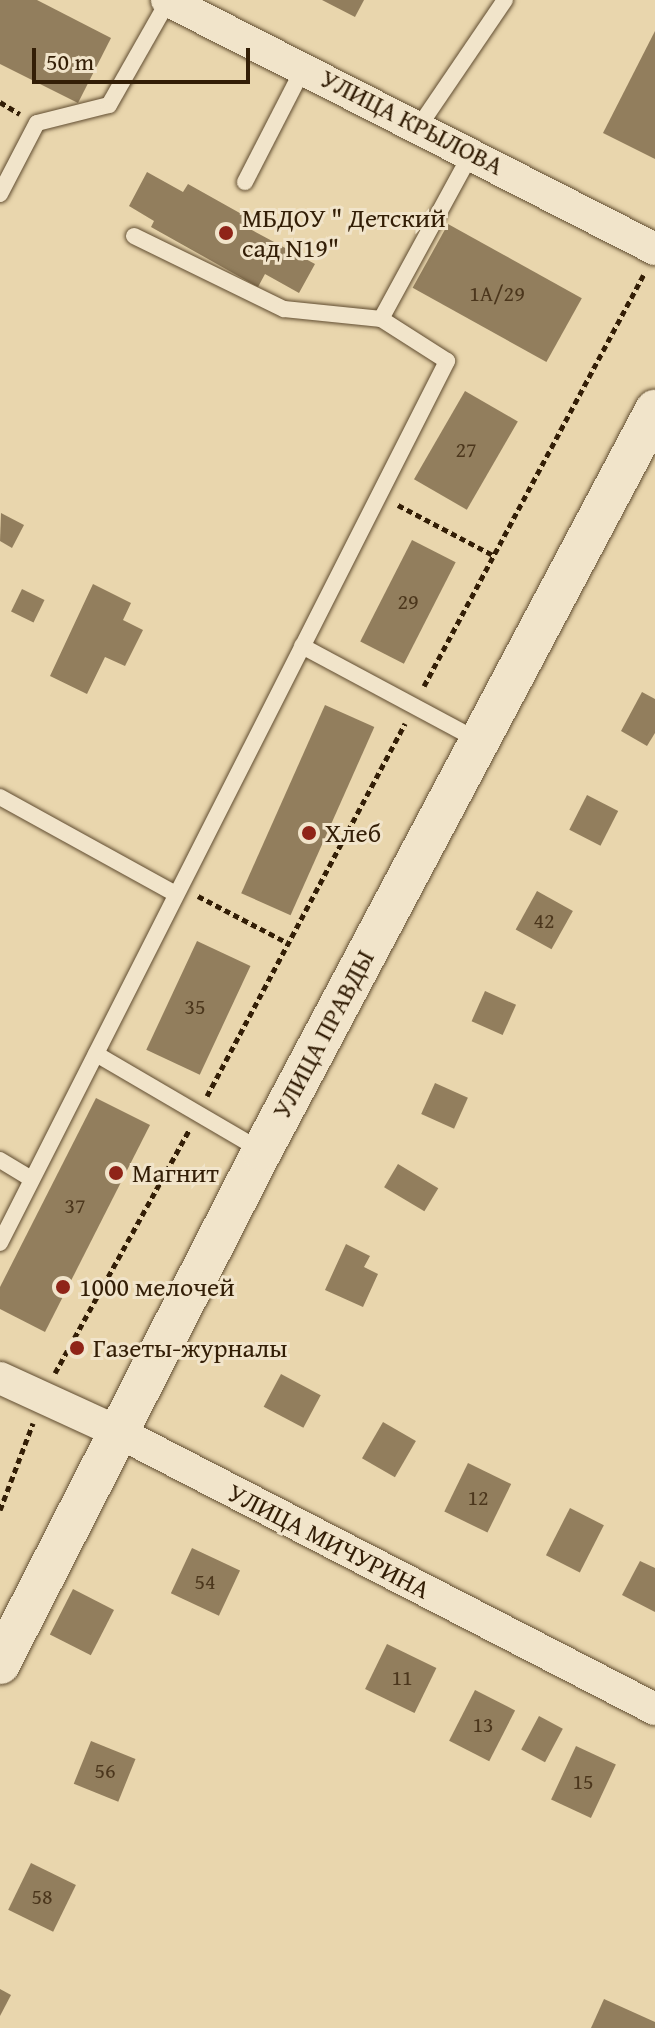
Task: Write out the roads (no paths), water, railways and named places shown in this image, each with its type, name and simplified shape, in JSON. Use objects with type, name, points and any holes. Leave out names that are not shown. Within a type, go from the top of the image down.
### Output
[{"type":"street","name":"УЛИЦА КРЫЛОВА","points":[[167,0],[472,152],[651,258]]},
{"type":"street","name":"УЛИЦА ПРАВДЫ","points":[[0,1664],[262,1151],[655,410]]},
{"type":"street","name":"УЛИЦА МИЧУРИНА","points":[[0,1378],[120,1433],[655,1709]]},
{"type":"lane","points":[[0,194],[37,123],[109,105],[167,0]]},
{"type":"lane","points":[[420,125],[505,0]]},
{"type":"lane","points":[[245,182],[304,67]]},
{"type":"lane","points":[[381,319],[472,152]]},
{"type":"lane","points":[[0,1243],[447,361],[381,319],[284,309],[134,236]]},
{"type":"lane","points":[[302,646],[479,741]]},
{"type":"lane","points":[[0,797],[178,890]]},
{"type":"lane","points":[[96,1054],[262,1151]]},
{"type":"lane","points":[[0,1160],[32,1179]]},
{"type":"place","name":"МБДОУ \" Детский сад N19\"","points":[[226,233]]},
{"type":"place","name":"Хлеб","points":[[309,833]]},
{"type":"place","name":"Магнит","points":[[116,1173]]},
{"type":"place","name":"1000 мелочей","points":[[63,1287]]},
{"type":"place","name":"Газеты-журналы","points":[[77,1348]]}]
